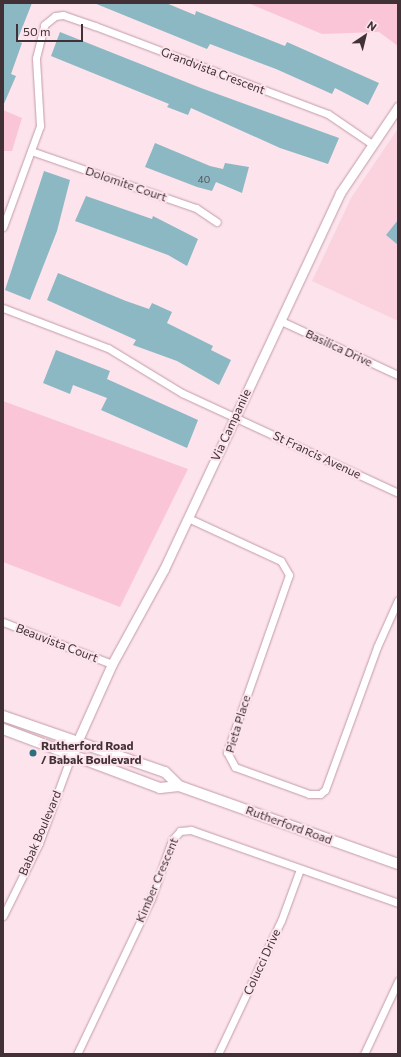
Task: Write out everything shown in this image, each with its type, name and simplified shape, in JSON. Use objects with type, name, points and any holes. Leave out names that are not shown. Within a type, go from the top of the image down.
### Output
[{"type":"main road","name":"Rutherford Road","points":[[3,716],[160,788],[179,786]]},
{"type":"main road","name":"Rutherford Road","points":[[3,729],[165,772],[179,786],[398,864]]},
{"type":"street","name":"Grandvista Crescent","points":[[3,227],[42,117],[37,76],[39,39],[49,20],[63,15],[328,114],[372,144]]},
{"type":"street","name":"Via Campanile","points":[[74,749],[112,664],[188,518],[340,193],[398,107]]},
{"type":"street","name":"Dolomite Court","points":[[31,150],[196,208],[217,222]]},
{"type":"street","points":[[3,308],[108,348],[182,393],[235,417]]},
{"type":"street","name":"Basilica Drive","points":[[281,320],[398,375]]},
{"type":"street","name":"St Francis Avenue","points":[[235,417],[398,493]]},
{"type":"street","name":"Pieta Place","points":[[188,518],[281,562],[289,575],[227,752],[235,767],[310,794],[325,790],[377,646],[398,600]]},
{"type":"street","name":"Beauvista Court","points":[[3,622],[112,664]]},
{"type":"street","name":"Babak Boulevard","points":[[3,916],[38,843],[74,749]]},
{"type":"street","name":"Kimber Crescent","points":[[77,1054],[150,899],[175,834],[191,830],[398,903]]},
{"type":"street","name":"Colucci Drive","points":[[218,1054],[281,921],[300,869]]},
{"type":"street","points":[[364,1054],[398,981]]},
{"type":"shaded area","points":[[248,3],[398,3],[398,46],[379,32],[322,34]]},
{"type":"shaded area","points":[[3,110],[22,118],[12,151],[3,151]]},
{"type":"shaded area","points":[[397,130],[398,321],[312,281],[351,198]]},
{"type":"shaded area","points":[[3,401],[188,469],[120,607],[3,562]]},
{"type":"building","points":[[3,3],[32,3],[17,41],[22,43],[11,74],[16,76],[3,106]]},
{"type":"building","points":[[94,3],[166,3],[195,15],[196,11],[285,46],[287,42],[379,83],[368,105],[335,88],[332,94],[276,69],[210,44],[207,49]]},
{"type":"building","points":[[60,32],[201,88],[339,138],[328,164],[280,148],[191,108],[188,115],[167,107],[169,104],[51,56]]},
{"type":"building","points":[[155,143],[210,166],[223,169],[225,163],[249,167],[242,193],[216,182],[212,191],[197,187],[145,167]]},
{"type":"building","points":[[44,171],[70,180],[57,231],[30,300],[5,290]]},
{"type":"building","points":[[86,196],[152,219],[153,216],[198,239],[187,266],[168,255],[75,221]]},
{"type":"building","points":[[398,220],[398,245],[386,235]]},
{"type":"building","points":[[58,273],[149,309],[152,303],[172,312],[167,323],[213,346],[211,350],[231,360],[219,385],[177,361],[133,345],[136,340],[47,300]]},
{"type":"building","points":[[56,350],[110,371],[107,379],[198,420],[187,448],[101,410],[107,398],[73,385],[70,394],[43,383]]},
{"type":"place","name":"Rutherford Road / Babak Boulevard","points":[[33,753]]}]
